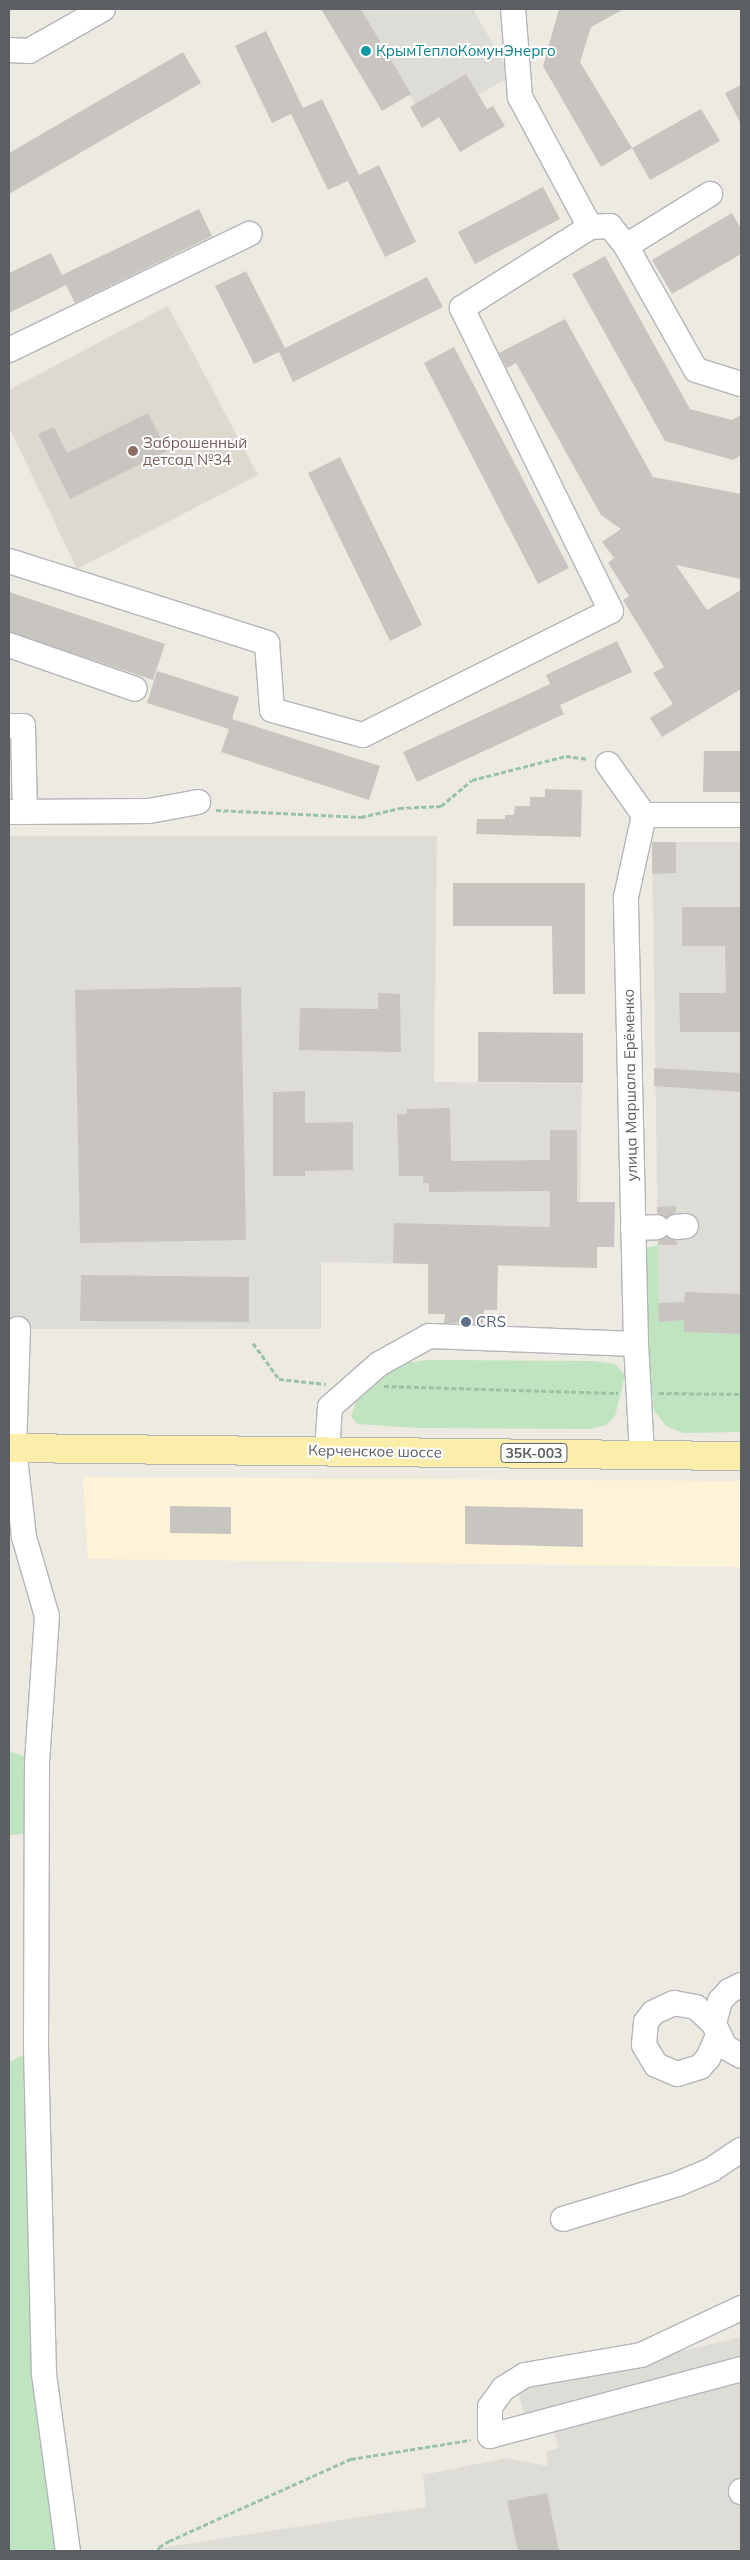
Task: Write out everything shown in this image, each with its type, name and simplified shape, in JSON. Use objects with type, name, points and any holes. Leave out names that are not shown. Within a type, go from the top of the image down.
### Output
[{"type":"main road","name":"Керченское шоссе","points":[[11,1448],[741,1456]]},
{"type":"street","points":[[9,50],[29,51],[103,9]]},
{"type":"street","points":[[513,9],[520,97],[590,227]]},
{"type":"street","points":[[626,246],[710,194]]},
{"type":"street","points":[[9,561],[266,643],[272,710],[363,735],[611,610],[462,308],[590,227],[610,226],[626,246],[696,370],[741,384]]},
{"type":"street","points":[[9,350],[249,234]]},
{"type":"street","points":[[9,645],[134,689]]},
{"type":"street","points":[[9,726],[23,726],[17,812],[149,811],[204,806]]},
{"type":"street","points":[[608,764],[644,815],[741,815]]},
{"type":"street","name":"улица Маршала Ерёменко","points":[[642,1454],[636,1344],[626,897],[644,815]]},
{"type":"street","points":[[633,1228],[673,1227]]},
{"type":"street","points":[[18,1329],[11,1448],[24,1537],[47,1616],[36,1761],[36,2048],[44,2374],[68,2551]]},
{"type":"street","points":[[327,1451],[330,1407],[351,1385],[379,1364],[430,1336],[636,1344]]},
{"type":"street","points":[[741,1986],[728,1991],[720,2000],[716,2030],[725,2047],[741,2056]]},
{"type":"street","points":[[563,2219],[678,2184],[711,2170],[741,2150]]},
{"type":"street","points":[[741,2308],[641,2355],[525,2375],[503,2389],[490,2407],[490,2436],[741,2369]]},
{"type":"path","points":[[204,806],[361,817],[399,808],[441,806],[472,780],[566,756],[608,764]]},
{"type":"path","points":[[253,1343],[279,1379],[351,1385],[741,1394]]},
{"type":"path","points":[[158,2551],[159,2547],[169,2541],[351,2459],[490,2436]]},
{"type":"shaded area","points":[[361,9],[473,9],[511,76],[427,125]]},
{"type":"shaded area","name":"Заброшенный детсад №34","points":[[168,306],[258,475],[77,569],[9,427],[9,390]]},
{"type":"shaded area","points":[[9,836],[437,836],[434,1082],[582,1084],[579,1268],[321,1262],[321,1329],[9,1329]]},
{"type":"shaded area","points":[[652,842],[741,842],[741,1334],[684,1332],[659,1322]]},
{"type":"shaded area","points":[[83,1477],[741,1481],[741,1567],[88,1559]]},
{"type":"shaded area","points":[[741,2337],[741,2551],[161,2551],[160,2548],[426,2507],[423,2475],[507,2458],[548,2466],[546,2452],[558,2448],[549,2410],[524,2415],[518,2390]]},
{"type":"green space","points":[[658,1245],[659,1322],[684,1320],[684,1332],[741,1334],[741,1432],[683,1433],[666,1426],[654,1410],[644,1323],[643,1249]]},
{"type":"green space","points":[[426,1360],[593,1361],[615,1364],[625,1375],[615,1416],[606,1425],[591,1429],[418,1428],[358,1424],[351,1417],[355,1404],[365,1389],[399,1364]]},
{"type":"green space","points":[[9,1751],[37,1761],[37,1833],[9,1835]]},
{"type":"green space","points":[[36,2048],[44,2374],[68,2551],[9,2551],[9,2062]]},
{"type":"building","name":"КрымТеплоКомунЭнерго","points":[[321,9],[361,9],[411,94],[382,111]]},
{"type":"building","points":[[559,9],[624,9],[591,27],[580,62],[632,148],[601,167],[543,66]]},
{"type":"building","points":[[266,31],[303,108],[322,99],[359,175],[379,165],[416,242],[385,257],[348,181],[328,190],[291,114],[272,123],[235,46]]},
{"type":"building","points":[[183,52],[201,83],[9,194],[9,153]]},
{"type":"building","points":[[466,74],[487,109],[493,106],[505,126],[460,152],[439,117],[422,128],[410,107]]},
{"type":"building","points":[[741,85],[741,124],[725,93]]},
{"type":"building","points":[[701,109],[720,141],[650,180],[632,148]]},
{"type":"building","points":[[543,187],[560,219],[475,264],[458,232]]},
{"type":"building","points":[[199,209],[212,236],[75,303],[66,285],[9,313],[9,273],[51,253],[62,275]]},
{"type":"building","points":[[732,213],[741,229],[741,254],[672,294],[652,260]]},
{"type":"building","points":[[605,256],[690,409],[732,420],[741,415],[741,455],[733,460],[665,441],[572,274]]},
{"type":"building","points":[[246,271],[285,348],[427,277],[443,307],[293,382],[279,352],[254,364],[215,286]]},
{"type":"building","points":[[565,319],[653,477],[741,494],[741,579],[676,565],[707,610],[741,590],[741,689],[662,737],[650,718],[673,704],[653,673],[664,667],[623,600],[629,596],[608,563],[614,558],[602,542],[621,529],[601,515],[516,363],[507,368],[499,353]]},
{"type":"building","points":[[454,347],[569,568],[538,584],[424,363]]},
{"type":"building","points":[[148,413],[167,451],[70,499],[38,434],[54,427],[67,453]]},
{"type":"building","points":[[340,457],[422,625],[390,641],[308,473]]},
{"type":"building","points":[[9,592],[165,644],[153,680],[9,632]]},
{"type":"building","points":[[617,641],[632,672],[560,705],[564,714],[417,782],[403,752],[550,684],[546,675]]},
{"type":"building","points":[[157,671],[239,697],[232,719],[380,766],[369,800],[221,752],[229,729],[147,703]]},
{"type":"building","points":[[704,751],[741,751],[741,792],[703,792]]},
{"type":"building","points":[[545,789],[582,790],[581,837],[476,834],[477,819],[505,819],[505,815],[514,815],[515,806],[530,806],[530,797],[545,797]]},
{"type":"building","points":[[652,842],[676,842],[676,873],[652,874]]},
{"type":"building","points":[[453,883],[585,883],[585,994],[553,994],[552,926],[453,926]]},
{"type":"building","points":[[682,907],[741,907],[741,1032],[680,1032],[679,993],[726,993],[725,946],[682,946]]},
{"type":"building","points":[[241,987],[246,1240],[80,1243],[75,990]]},
{"type":"building","points":[[378,993],[400,994],[401,1052],[299,1050],[300,1008],[378,1009]]},
{"type":"building","points":[[478,1032],[583,1033],[583,1083],[478,1082]]},
{"type":"building","points":[[654,1068],[741,1073],[741,1092],[654,1086]]},
{"type":"building","points":[[305,1091],[305,1123],[353,1122],[353,1170],[305,1171],[305,1176],[273,1176],[273,1092]]},
{"type":"building","points":[[450,1108],[451,1161],[550,1160],[550,1130],[577,1130],[577,1202],[615,1202],[614,1247],[597,1247],[597,1268],[498,1265],[497,1310],[484,1310],[483,1324],[444,1323],[445,1314],[428,1314],[428,1264],[393,1263],[394,1223],[550,1227],[550,1191],[429,1192],[429,1183],[423,1183],[423,1176],[399,1176],[397,1114],[407,1114],[407,1109]]},
{"type":"building","points":[[676,1206],[676,1213],[666,1218],[657,1213],[657,1207]]},
{"type":"building","points":[[666,1236],[677,1241],[677,1245],[658,1245],[658,1241]]},
{"type":"building","points":[[81,1275],[249,1277],[249,1322],[80,1321]]},
{"type":"building","points":[[685,1292],[741,1294],[741,1334],[684,1332],[684,1320],[659,1322],[658,1303],[684,1302]]},
{"type":"building","points":[[170,1506],[231,1507],[231,1534],[170,1533]]},
{"type":"building","points":[[465,1506],[583,1509],[583,1547],[465,1544]]},
{"type":"building","points":[[547,2493],[559,2551],[518,2551],[507,2501]]},
{"type":"place","name":"КрымТеплоКомунЭнерго","points":[[366,51]]},
{"type":"place","name":"Заброшенный детсад №34","points":[[133,451]]},
{"type":"place","name":"CRS","points":[[466,1322]]}]
